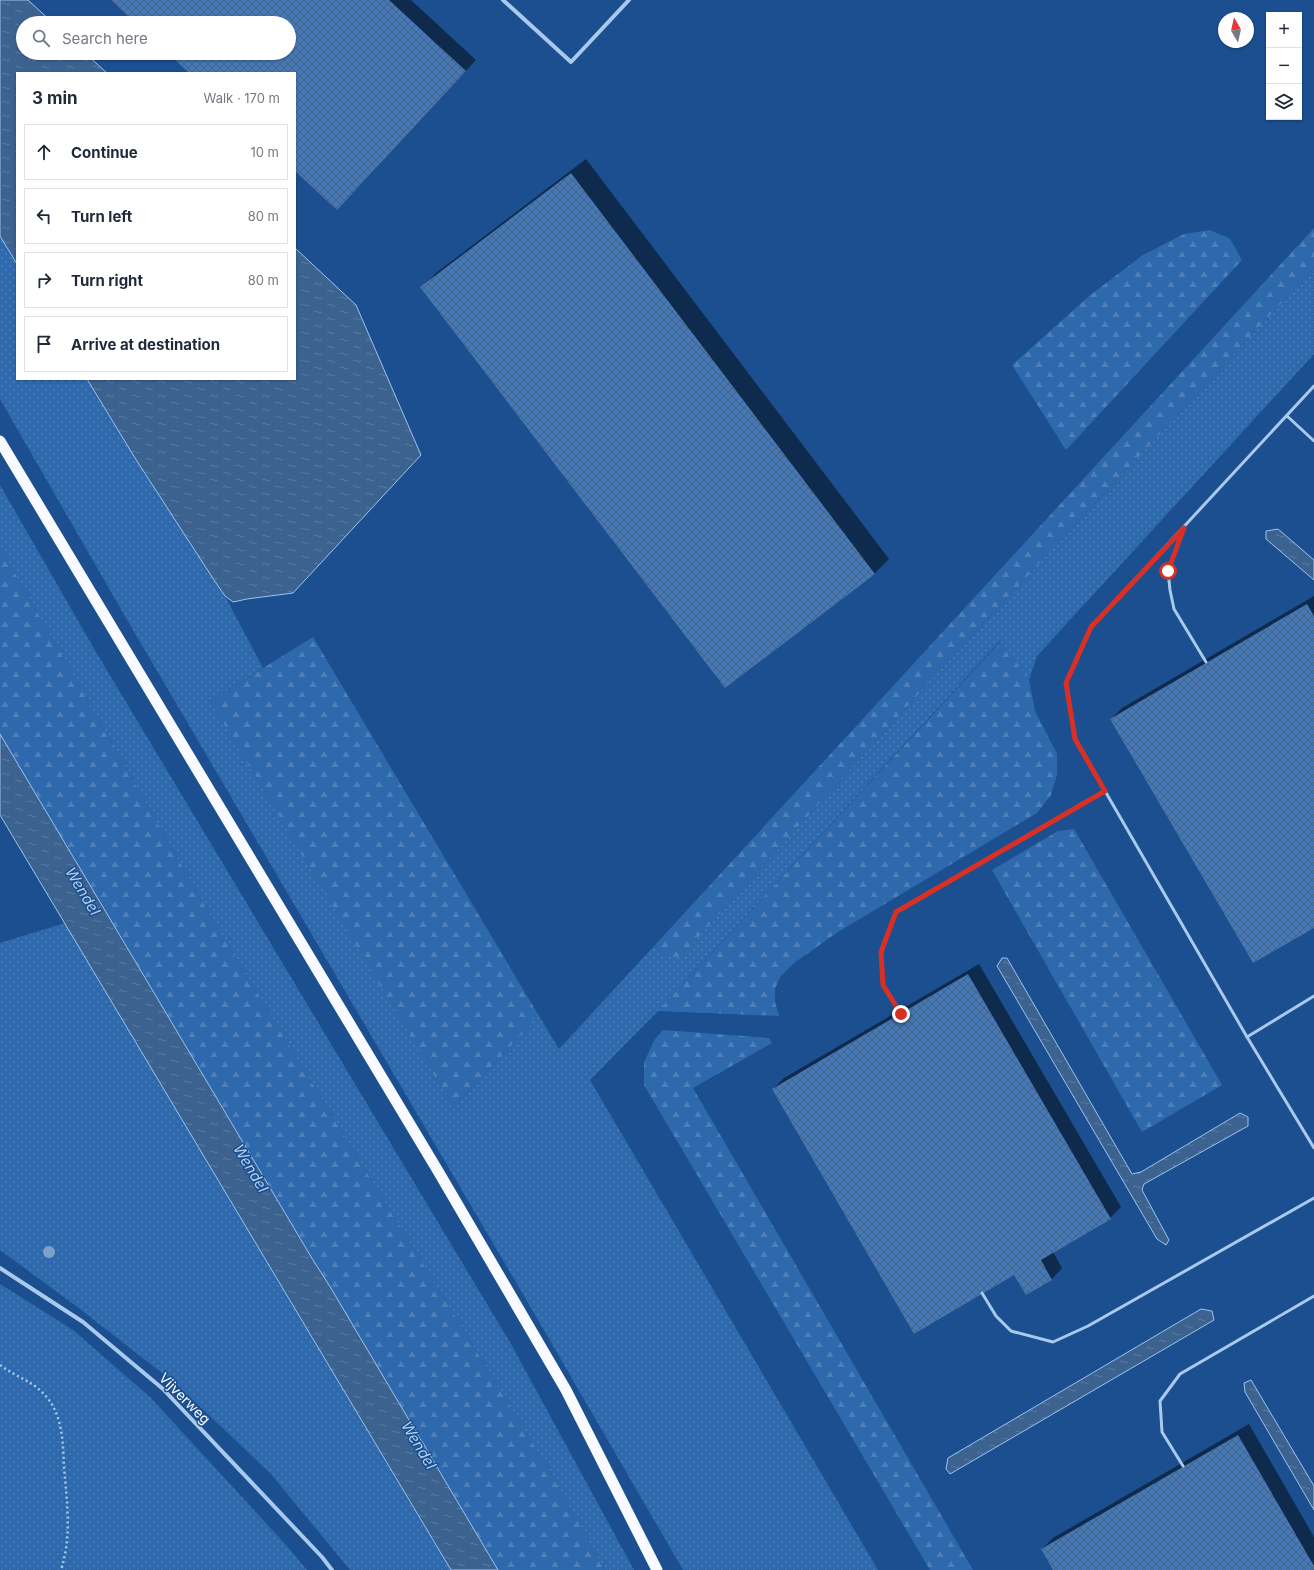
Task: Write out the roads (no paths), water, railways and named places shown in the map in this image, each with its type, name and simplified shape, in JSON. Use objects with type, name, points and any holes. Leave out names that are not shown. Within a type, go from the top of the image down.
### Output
[{"type":"highway","points":[[0,441],[438,1171],[562,1384],[657,1570]]},
{"type":"street","points":[[503,0],[571,62],[629,0]]},
{"type":"street","name":"Vijverweg","points":[[0,1268],[83,1322],[163,1389],[322,1557],[332,1570]]},
{"type":"lane","points":[[1314,386],[1091,627],[1066,683],[1075,739],[1247,1037],[1314,1148]]},
{"type":"lane","points":[[1287,416],[1314,441]]},
{"type":"lane","points":[[1184,528],[1168,571],[1170,590],[1174,609],[1206,662]]},
{"type":"lane","points":[[901,1014],[883,985],[881,952],[896,912],[1105,791]]},
{"type":"lane","points":[[1247,1037],[1314,996]]},
{"type":"lane","points":[[982,1293],[996,1316],[1011,1331],[1053,1342],[1088,1326],[1314,1198]]},
{"type":"lane","points":[[1183,1466],[1162,1432],[1160,1401],[1180,1374],[1314,1296]]},
{"type":"water","points":[[0,0],[28,0],[45,16],[16,16],[16,60],[93,60],[106,72],[16,72],[16,262],[0,236]]},
{"type":"water","points":[[296,249],[356,305],[421,455],[293,593],[233,602],[225,596],[214,580],[135,458],[88,380],[296,380]]},
{"type":"water","points":[[1278,529],[1314,560],[1314,580],[1266,539],[1266,531]]},
{"type":"water","name":"Wendel","points":[[0,734],[498,1570],[451,1570],[0,815]]},
{"type":"water","points":[[1002,958],[1007,958],[1132,1174],[1141,1172],[1240,1113],[1248,1117],[1248,1126],[1144,1184],[1142,1190],[1169,1240],[1166,1245],[1157,1239],[997,966]]},
{"type":"water","points":[[1201,1309],[1212,1311],[1214,1320],[950,1474],[946,1469],[948,1458]]},
{"type":"water","points":[[1251,1380],[1314,1486],[1314,1510],[1245,1392],[1244,1383]]}]
